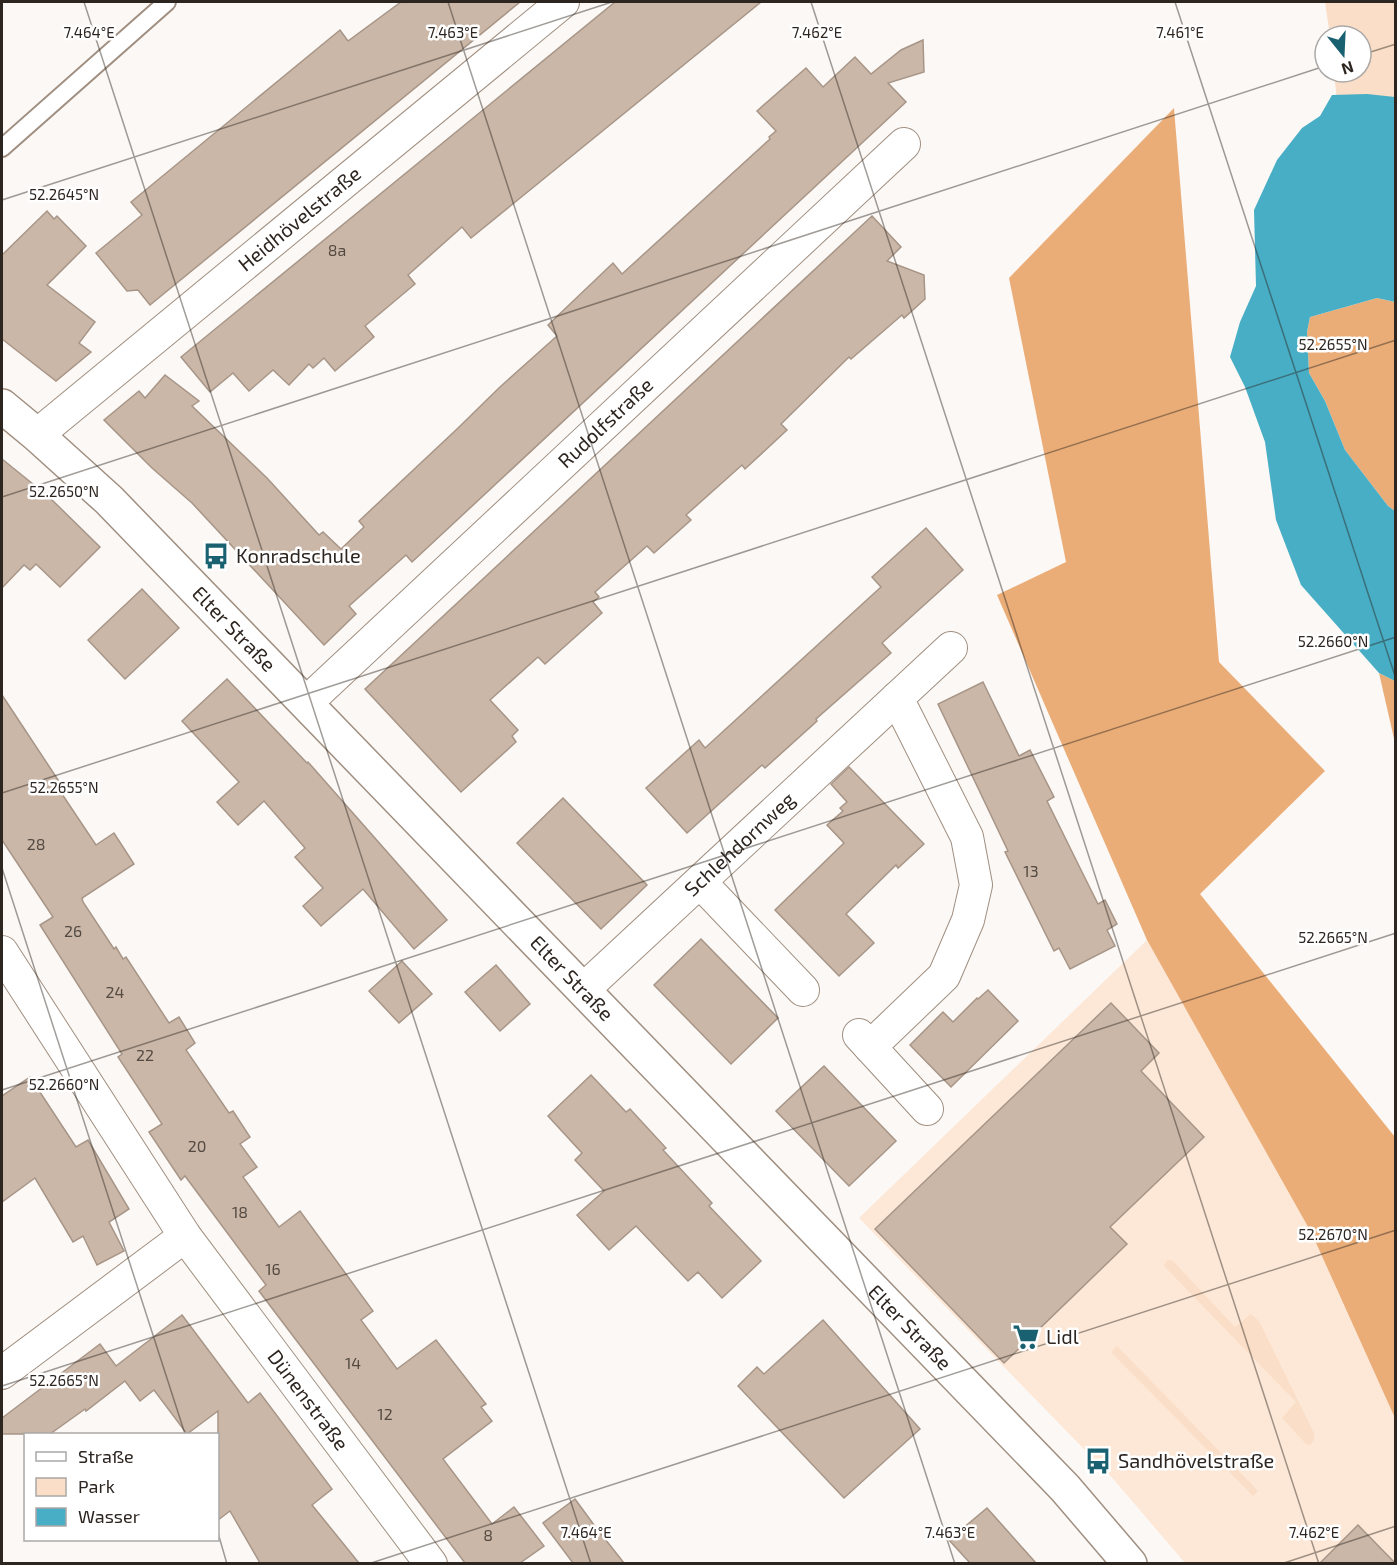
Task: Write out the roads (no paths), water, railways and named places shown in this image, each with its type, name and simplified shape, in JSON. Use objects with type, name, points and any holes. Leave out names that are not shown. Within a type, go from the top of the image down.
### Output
[{"type":"main road","name":"Elter Straße","points":[[2,406],[109,500],[1065,1488],[1130,1563]]},
{"type":"street","name":"Heidhövelstraße","points":[[37,435],[563,2]]},
{"type":"street","name":"Rudolfstraße","points":[[306,703],[904,144]]},
{"type":"street","name":"Schlehdornweg","points":[[583,990],[951,648]]},
{"type":"street","points":[[897,698],[967,837],[976,885],[968,920],[944,976],[864,1041],[927,1109]]},
{"type":"street","points":[[700,882],[803,990]]},
{"type":"street","name":"Dünenstraße","points":[[2,952],[185,1236],[430,1563]]},
{"type":"street","points":[[2,1374],[185,1236]]},
{"type":"lane","points":[[2,148],[167,2]]},
{"type":"water","points":[[1367,94],[1395,97],[1395,302],[1377,298],[1310,317],[1307,332],[1309,373],[1325,401],[1345,450],[1388,506],[1395,511],[1395,681],[1379,673],[1301,585],[1276,520],[1265,442],[1245,387],[1230,357],[1240,322],[1256,286],[1254,210],[1277,160],[1302,128],[1320,116],[1332,95]]},
{"type":"place","name":"Konradschule","points":[[216,556]]},
{"type":"place","name":"Lidl","points":[[1026,1337]]},
{"type":"place","name":"Sandhövelstraße","points":[[1098,1461]]}]
